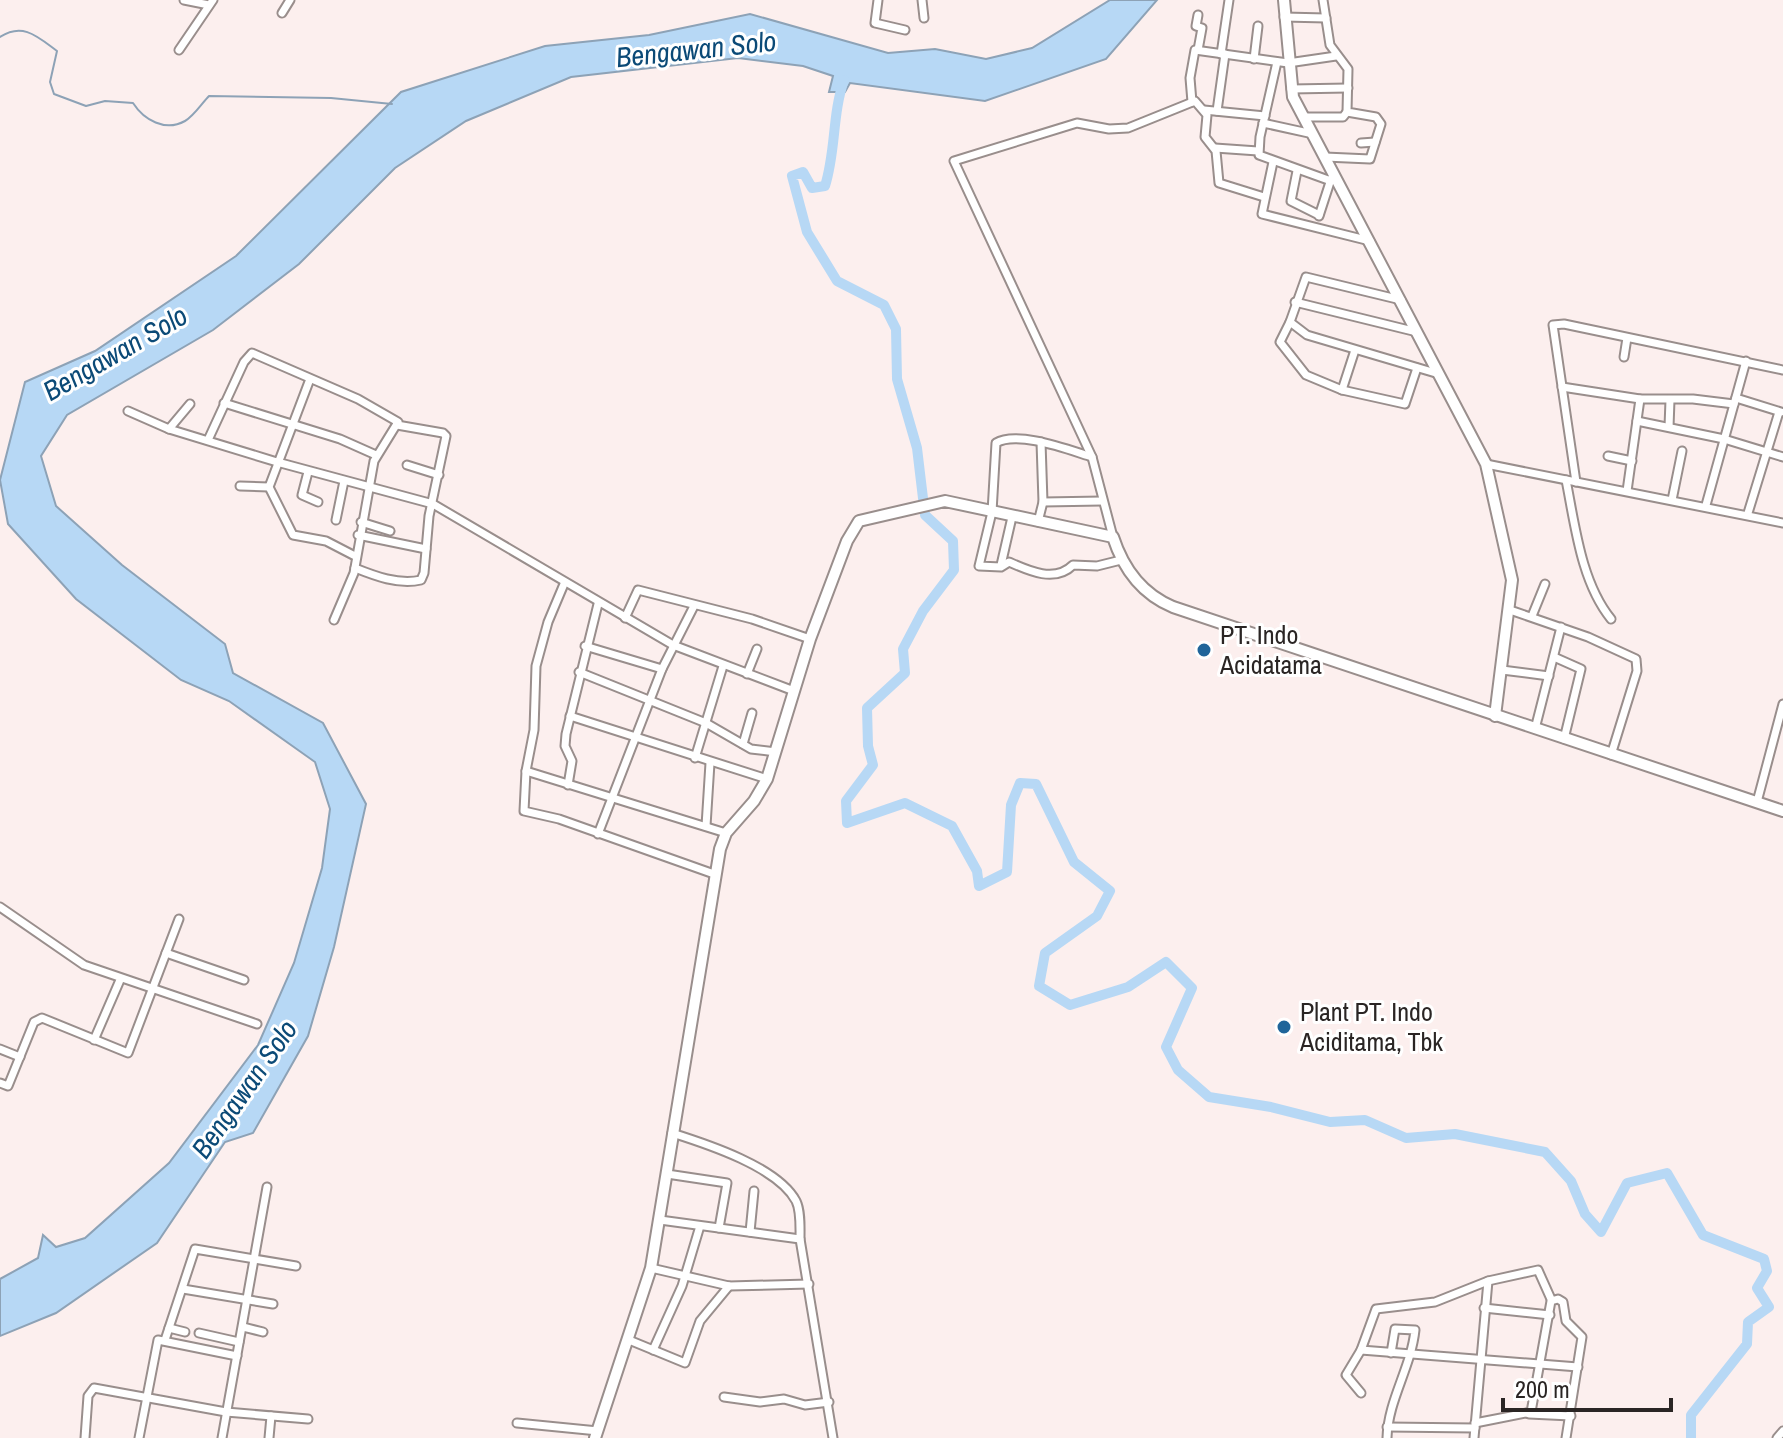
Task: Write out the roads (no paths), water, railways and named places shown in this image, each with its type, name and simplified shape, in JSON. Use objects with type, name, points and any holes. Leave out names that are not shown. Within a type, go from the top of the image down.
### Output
[{"type":"street","points":[[179,50],[211,3],[184,0]]},
{"type":"street","points":[[282,13],[290,0]]},
{"type":"street","points":[[878,0],[875,23],[905,30]]},
{"type":"street","points":[[922,0],[924,18]]},
{"type":"street","points":[[1217,111],[1229,0]]},
{"type":"street","points":[[1284,0],[1283,62],[1264,120],[1258,151],[1261,158],[1297,171],[1332,177]]},
{"type":"street","points":[[1303,117],[1343,117],[1347,112],[1348,69],[1336,56],[1323,0]]},
{"type":"street","points":[[1198,15],[1196,26],[1202,28],[1198,50]]},
{"type":"street","points":[[1284,17],[1326,18]]},
{"type":"street","points":[[1254,59],[1258,26]]},
{"type":"street","points":[[1192,102],[1194,50],[1283,62],[1336,56]]},
{"type":"street","points":[[1283,62],[1291,89],[1332,177],[1370,241],[1486,464],[1511,574],[1510,610],[1495,716]]},
{"type":"street","points":[[1291,89],[1348,88]]},
{"type":"street","points":[[1192,102],[1204,110],[1264,120],[1313,134]]},
{"type":"street","points":[[1192,102],[1128,128],[1109,129],[1077,123],[954,161],[1092,457],[1121,560],[1135,579],[1168,605],[1783,811]]},
{"type":"street","points":[[1204,110],[1206,140],[1215,148],[1258,151]]},
{"type":"street","points":[[1347,112],[1381,119],[1379,142],[1361,143]]},
{"type":"street","points":[[1325,157],[1370,159],[1375,142]]},
{"type":"street","points":[[1215,148],[1220,185],[1264,197]]},
{"type":"street","points":[[1273,162],[1262,214],[1370,241]]},
{"type":"street","points":[[1297,171],[1291,201],[1319,215]]},
{"type":"street","points":[[1315,226],[1332,177]]},
{"type":"street","points":[[1401,300],[1310,277],[1303,279],[1290,322],[1280,336],[1283,349],[1306,375],[1342,390],[1405,404],[1417,368]]},
{"type":"street","points":[[1295,302],[1418,332]]},
{"type":"street","points":[[1290,322],[1307,335],[1441,375]]},
{"type":"street","points":[[1611,619],[1602,608],[1582,554],[1553,325],[1564,324],[1783,370]]},
{"type":"street","points":[[1624,357],[1627,338]]},
{"type":"street","points":[[1342,390],[1355,350]]},
{"type":"street","points":[[208,440],[247,357],[252,353],[358,399],[398,422],[397,425]]},
{"type":"street","points":[[1706,505],[1746,361]]},
{"type":"street","points":[[310,379],[269,487],[293,535],[326,541],[355,556]]},
{"type":"street","points":[[1562,387],[1640,399],[1735,401],[1781,412],[1748,513]]},
{"type":"street","points":[[1627,491],[1640,399]]},
{"type":"street","points":[[1669,427],[1670,400]]},
{"type":"street","points":[[224,403],[376,455]]},
{"type":"street","points":[[169,429],[190,404]]},
{"type":"street","points":[[128,411],[169,429],[308,472],[433,504],[598,604],[673,645],[794,691]]},
{"type":"street","points":[[1637,421],[1724,439],[1783,457]]},
{"type":"street","points":[[334,620],[355,568],[358,535],[376,455],[397,425]]},
{"type":"street","points":[[355,568],[388,579],[417,582],[424,573],[445,434],[397,425]]},
{"type":"street","points":[[1092,457],[1041,442],[1006,439],[996,443],[992,512],[979,566],[1001,567],[1009,562],[1035,573],[1061,573],[1073,565],[1097,566],[1121,560]]},
{"type":"street","points":[[1038,522],[1043,502],[1041,442]]},
{"type":"street","points":[[1672,500],[1682,451]]},
{"type":"street","points":[[1608,456],[1632,461]]},
{"type":"street","points":[[1486,464],[1748,513],[1783,523]]},
{"type":"street","points":[[407,465],[439,475]]},
{"type":"street","points":[[308,472],[302,495],[318,502]]},
{"type":"street","points":[[336,520],[344,481]]},
{"type":"street","points":[[240,486],[269,487]]},
{"type":"street","points":[[517,1423],[597,1434],[651,1268],[714,874],[726,833],[754,801],[767,779],[810,639],[853,528],[867,517],[945,501],[1113,537]]},
{"type":"street","points":[[1043,502],[1102,501]]},
{"type":"street","points":[[1001,567],[1012,517]]},
{"type":"street","points":[[361,522],[390,531]]},
{"type":"street","points":[[358,535],[426,549]]},
{"type":"street","points":[[564,584],[548,622],[538,659],[524,811],[552,817],[714,874]]},
{"type":"street","points":[[1532,616],[1545,584]]},
{"type":"street","points":[[625,618],[636,590],[752,619],[810,639]]},
{"type":"street","points":[[568,785],[572,761],[565,746],[585,646],[598,604]]},
{"type":"street","points":[[598,834],[662,669],[694,606]]},
{"type":"street","points":[[1510,610],[1632,656],[1638,666],[1611,755]]},
{"type":"street","points":[[1535,729],[1561,627]]},
{"type":"street","points":[[1604,656],[1608,645]]},
{"type":"street","points":[[585,646],[662,669]]},
{"type":"street","points":[[747,674],[757,649]]},
{"type":"street","points":[[1554,657],[1581,669],[1564,739]]},
{"type":"street","points":[[695,758],[723,666]]},
{"type":"street","points":[[1502,670],[1549,676]]},
{"type":"street","points":[[579,672],[706,723],[743,744],[776,752]]},
{"type":"street","points":[[1757,802],[1783,704]]},
{"type":"street","points":[[743,744],[752,713]]},
{"type":"street","points":[[570,716],[767,779]]},
{"type":"street","points":[[706,826],[710,763]]},
{"type":"street","points":[[526,771],[726,833]]},
{"type":"street","points":[[0,907],[84,965],[120,980],[257,1024]]},
{"type":"street","points":[[0,1083],[8,1086],[34,1022],[42,1018],[128,1053],[179,919]]},
{"type":"street","points":[[166,953],[244,980]]},
{"type":"street","points":[[94,1040],[120,980]]},
{"type":"street","points":[[0,1049],[20,1057]]},
{"type":"street","points":[[672,1133],[734,1154],[789,1193],[798,1207],[800,1239],[833,1438]]},
{"type":"street","points":[[667,1174],[727,1183],[719,1228]]},
{"type":"street","points":[[222,1438],[267,1187]]},
{"type":"street","points":[[750,1232],[754,1191]]},
{"type":"street","points":[[660,1220],[800,1239]]},
{"type":"street","points":[[653,1350],[686,1275],[700,1226]]},
{"type":"street","points":[[165,1340],[197,1248],[296,1266]]},
{"type":"street","points":[[651,1268],[729,1286],[809,1284]]},
{"type":"street","points":[[1361,1393],[1348,1382],[1346,1375],[1361,1350],[1376,1309],[1442,1301],[1488,1281],[1538,1270],[1551,1299],[1529,1414]]},
{"type":"street","points":[[1474,1438],[1488,1281]]},
{"type":"street","points":[[629,1340],[685,1363],[700,1321],[729,1286]]},
{"type":"street","points":[[183,1289],[273,1304]]},
{"type":"street","points":[[1551,1299],[1562,1301],[1566,1321],[1581,1334],[1566,1438]]},
{"type":"street","points":[[1484,1308],[1550,1315]]},
{"type":"street","points":[[243,1327],[263,1332]]},
{"type":"street","points":[[169,1328],[185,1332]]},
{"type":"street","points":[[1387,1438],[1387,1427],[1413,1356],[1415,1330],[1395,1329],[1391,1353]]},
{"type":"street","points":[[199,1333],[239,1342]]},
{"type":"street","points":[[139,1438],[157,1340],[237,1356]]},
{"type":"street","points":[[1361,1350],[1578,1367]]},
{"type":"street","points":[[85,1438],[91,1389],[226,1412],[308,1419]]},
{"type":"street","points":[[724,1397],[760,1402],[787,1399],[805,1405],[829,1402]]},
{"type":"street","points":[[1387,1427],[1475,1425],[1529,1414],[1571,1416]]},
{"type":"street","points":[[269,1438],[271,1416]]},
{"type":"street","points":[[1777,1438],[1783,1431]]},
{"type":"water","name":"Bengawan Solo","points":[[1110,0],[1157,0],[1106,59],[985,101],[850,83],[845,92],[829,92],[833,76],[803,66],[738,58],[571,77],[466,121],[395,168],[299,264],[213,330],[67,415],[41,456],[56,506],[122,565],[225,644],[233,673],[323,723],[366,804],[334,947],[308,1036],[253,1133],[225,1142],[157,1243],[56,1313],[0,1336],[0,1279],[38,1258],[43,1235],[56,1247],[85,1238],[169,1163],[258,1045],[294,963],[322,868],[330,809],[315,762],[229,701],[181,680],[76,599],[8,524],[0,480],[25,382],[95,351],[236,256],[401,92],[545,46],[649,35],[750,14],[888,53],[935,49],[986,59],[1032,48]]},
{"type":"waterway","points":[[0,37],[23,31],[37,36],[57,51],[50,82],[54,94],[86,106],[105,101],[133,103],[143,115],[163,125],[185,121],[209,96],[331,98],[392,104]]},
{"type":"waterway","points":[[844,80],[825,186],[812,188],[803,172],[792,176],[807,232],[837,281],[884,305],[896,329],[897,379],[917,448],[925,515],[953,541],[954,570],[923,611],[903,649],[905,673],[867,708],[868,746],[873,765],[846,801],[847,823],[905,803],[952,826],[977,871],[979,886],[1007,872],[1011,805],[1020,783],[1036,784],[1074,862],[1110,891],[1097,916],[1045,953],[1039,986],[1070,1005],[1128,987],[1166,962],[1192,988],[1166,1047],[1178,1070],[1209,1097],[1271,1107],[1330,1122],[1365,1120],[1406,1138],[1455,1134],[1545,1152],[1571,1181],[1585,1214],[1601,1232],[1627,1183],[1667,1173],[1703,1235],[1764,1259],[1767,1271],[1757,1288],[1769,1307],[1748,1322],[1747,1344],[1691,1415],[1691,1438]]},
{"type":"place","name":"PT. Indo Acidatama","points":[[1204,650]]},
{"type":"place","name":"Plant PT. Indo Aciditama, Tbk","points":[[1284,1027]]}]
